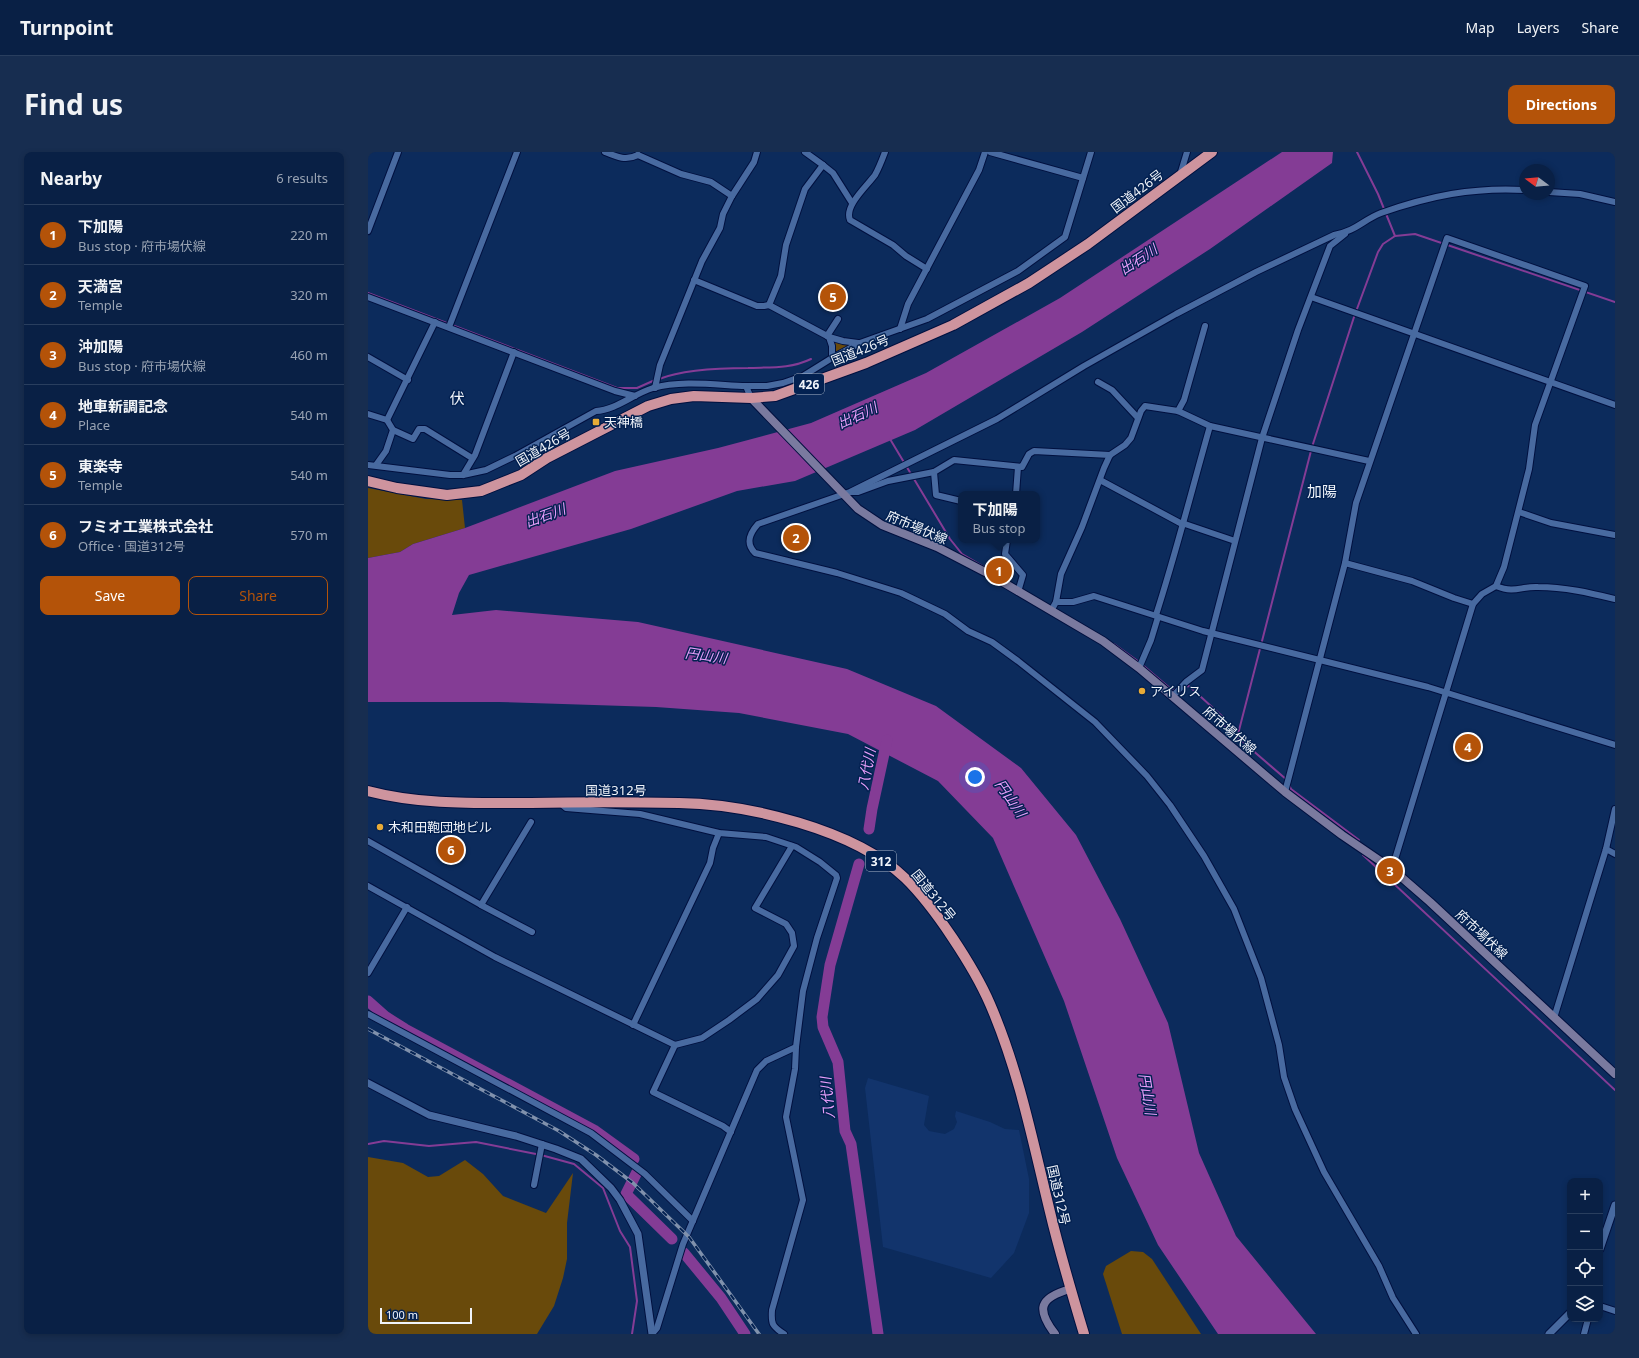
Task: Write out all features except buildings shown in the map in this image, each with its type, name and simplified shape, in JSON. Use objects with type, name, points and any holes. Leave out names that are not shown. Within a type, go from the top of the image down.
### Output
[{"type":"highway","name":"国道426号","points":[[368,481],[397,488],[447,495],[481,491],[521,475],[547,458],[648,406],[671,399],[694,396],[751,398],[775,396],[838,374],[952,325],[1050,270],[1088,244],[1212,152]]},
{"type":"highway","name":"国道312号","points":[[368,791],[448,802],[705,804],[764,813],[804,825],[841,839],[866,851],[904,878],[936,916],[990,1002],[1018,1084],[1070,1289],[1084,1334]]},
{"type":"main road","name":"府市場伏線","points":[[751,398],[843,491],[858,509],[882,525],[936,547],[1018,592],[1103,641],[1139,668],[1285,792],[1392,869],[1430,902],[1615,1074]]},
{"type":"main road","points":[[1055,1334],[1042,1314],[1043,1305],[1047,1298],[1070,1289]]},
{"type":"street","points":[[368,231],[398,152]]},
{"type":"street","points":[[449,328],[517,152]]},
{"type":"street","points":[[605,152],[626,159],[638,153],[682,174],[711,182],[732,196]]},
{"type":"street","points":[[655,388],[660,364],[694,280],[720,228],[723,214],[732,196],[754,162],[758,152]]},
{"type":"street","points":[[805,152],[834,173],[852,203]]},
{"type":"street","points":[[885,152],[876,174],[852,203],[848,217],[850,220],[893,245],[906,256],[926,269]]},
{"type":"street","points":[[900,329],[908,304],[980,170],[985,152]]},
{"type":"street","points":[[990,152],[1083,178]]},
{"type":"street","points":[[368,465],[435,474],[463,475],[486,470],[515,456],[596,411],[604,410],[655,388],[686,384],[767,386],[783,383],[803,376],[860,343],[939,314],[1018,271],[1065,237],[1091,152]]},
{"type":"street","points":[[1180,175],[1187,152]]},
{"type":"street","points":[[769,305],[781,276],[786,245],[805,189],[823,164]]},
{"type":"street","points":[[1173,696],[1186,682],[1202,670],[1262,438],[1330,246],[1346,233],[1379,214],[1426,199],[1463,191],[1519,190]]},
{"type":"street","points":[[1555,192],[1580,194],[1615,202]]},
{"type":"street","points":[[1346,233],[1334,235],[1253,273],[1084,366],[997,419],[843,491],[758,524],[750,536],[751,549],[755,553],[837,573],[901,593],[945,614],[968,631],[992,642],[1095,722],[1147,776],[1170,805],[1204,856],[1234,909],[1261,978],[1280,1045],[1284,1077],[1295,1108],[1324,1172],[1379,1266],[1393,1298],[1415,1332],[1421,1334]]},
{"type":"street","points":[[1285,792],[1345,563],[1356,502],[1447,238],[1585,286],[1535,425],[1529,469],[1518,506],[1518,512],[1504,567],[1496,586],[1482,594],[1473,604],[1392,869]]},
{"type":"street","points":[[694,280],[758,306],[769,305],[828,336],[843,341],[860,343]]},
{"type":"street","points":[[368,297],[615,391],[634,396]]},
{"type":"street","points":[[1311,297],[1615,405]]},
{"type":"street","points":[[828,336],[838,319]]},
{"type":"street","points":[[387,420],[408,380],[435,322]]},
{"type":"street","points":[[1178,412],[1184,400],[1205,326]]},
{"type":"street","points":[[828,336],[832,346],[832,358]]},
{"type":"street","points":[[463,475],[472,458],[514,352]]},
{"type":"street","points":[[368,357],[408,380]]},
{"type":"street","points":[[1098,382],[1112,390],[1138,418]]},
{"type":"street","points":[[746,386],[751,398]]},
{"type":"street","points":[[1051,611],[1056,602],[1062,574],[1110,455],[1125,445],[1131,438],[1138,418],[1145,406],[1152,406],[1178,412],[1210,426],[1369,461]]},
{"type":"street","points":[[368,414],[387,420],[393,430],[413,439],[419,429],[425,429],[472,458]]},
{"type":"street","points":[[1139,668],[1146,656],[1210,426]]},
{"type":"street","points":[[376,465],[386,451],[393,430]]},
{"type":"street","points":[[843,491],[858,492],[888,481],[934,472],[954,460],[1022,468],[1029,454],[1034,451],[1110,455]]},
{"type":"street","points":[[1016,491],[1018,467]]},
{"type":"street","points":[[934,472],[936,495],[958,500]]},
{"type":"street","points":[[1100,480],[1182,524],[1235,541]]},
{"type":"street","points":[[1518,512],[1550,523],[1615,535]]},
{"type":"street","points":[[1007,543],[1005,554],[1024,575],[1018,592]]},
{"type":"street","points":[[1345,563],[1412,581],[1473,604]]},
{"type":"street","points":[[1496,586],[1509,591],[1537,586],[1579,590],[1615,599]]},
{"type":"street","points":[[1056,602],[1073,602],[1094,596],[1120,606],[1212,633],[1446,693],[1615,744]]},
{"type":"street","points":[[560,803],[566,808],[640,814],[719,833],[766,837],[792,846],[830,869],[837,878],[817,938],[803,991],[796,1047],[795,1069],[786,1117],[803,1200],[772,1310],[773,1326],[784,1334]]},
{"type":"street","points":[[1554,1018],[1606,849],[1615,809]]},
{"type":"street","points":[[481,905],[531,822]]},
{"type":"street","points":[[633,1024],[710,863],[713,848],[719,833]]},
{"type":"street","points":[[368,841],[532,932]]},
{"type":"street","points":[[368,886],[495,957],[675,1045],[702,1038],[729,1020],[757,999],[778,975],[794,946],[792,933],[790,927],[782,921],[756,908],[792,846]]},
{"type":"street","points":[[1606,849],[1615,854]]},
{"type":"street","points":[[368,973],[407,907]]},
{"type":"street","points":[[368,1014],[591,1134],[645,1174],[694,1221]]},
{"type":"street","points":[[675,1045],[653,1092],[723,1126],[731,1132]]},
{"type":"street","points":[[652,1334],[657,1328],[683,1244],[757,1070],[766,1061],[796,1047]]},
{"type":"street","points":[[368,1083],[429,1115],[542,1144],[581,1159],[611,1188],[620,1200],[638,1234],[652,1334]]},
{"type":"street","points":[[534,1185],[542,1144]]},
{"type":"street","points":[[1603,1240],[1615,1205]]},
{"type":"street","points":[[1603,1307],[1615,1310]]},
{"type":"street","points":[[1549,1334],[1567,1316]]},
{"type":"street","points":[[1584,1334],[1587,1322]]},
{"type":"shaded area","points":[[833,340],[852,345],[835,353]]},
{"type":"shaded area","points":[[368,488],[426,499],[462,500],[465,528],[413,544],[400,552],[368,558]]},
{"type":"shaded area","points":[[868,1078],[929,1096],[924,1125],[929,1131],[945,1134],[954,1129],[957,1122],[955,1116],[956,1111],[990,1122],[1005,1129],[1019,1130],[1029,1179],[1029,1213],[1014,1253],[991,1278],[883,1247],[865,1088]]},
{"type":"shaded area","points":[[368,1157],[403,1163],[428,1177],[439,1176],[465,1160],[483,1174],[503,1196],[546,1213],[573,1173],[567,1223],[567,1259],[563,1278],[554,1306],[537,1334],[368,1334]]},
{"type":"shaded area","points":[[1131,1251],[1143,1252],[1152,1259],[1201,1334],[1122,1334],[1103,1274],[1106,1266]]},
{"type":"water","points":[[1282,152],[1333,152],[1332,163],[1210,249],[1082,332],[915,430],[795,481],[737,491],[631,529],[469,575],[459,593],[452,615],[496,610],[638,622],[847,669],[936,706],[1021,768],[1076,835],[1120,919],[1168,1023],[1199,1153],[1236,1236],[1316,1334],[1218,1334],[1158,1245],[1117,1158],[1064,1001],[993,838],[938,781],[848,734],[739,713],[656,707],[499,702],[368,702],[368,558],[400,552],[413,544],[465,528],[615,471],[718,448],[811,423],[926,373],[1060,298]]},
{"type":"waterway","points":[[1357,152],[1378,194],[1395,236],[1415,234],[1615,302]]},
{"type":"waterway","points":[[1237,738],[1312,447],[1354,317],[1378,252],[1383,244],[1395,236]]},
{"type":"waterway","points":[[368,293],[617,388],[637,388],[655,380]]},
{"type":"waterway","points":[[659,379],[679,373],[703,370],[788,366],[811,359]]},
{"type":"waterway","points":[[890,439],[950,539],[962,554],[986,568]]},
{"type":"waterway","points":[[1114,644],[1139,662],[1172,690],[1177,689]]},
{"type":"waterway","points":[[1184,687],[1189,686],[1224,718],[1222,724],[1287,780]]},
{"type":"waterway","name":"八代川","points":[[869,829],[887,740]]},
{"type":"waterway","points":[[1289,785],[1291,789],[1359,840]]},
{"type":"waterway","points":[[1363,855],[1615,1090]]},
{"type":"waterway","name":"八代川","points":[[859,864],[830,965],[822,1017],[823,1027],[838,1062],[845,1131],[851,1144],[878,1334]]},
{"type":"waterway","points":[[368,1001],[386,1017],[405,1029],[594,1130],[634,1159]]},
{"type":"waterway","points":[[368,1144],[384,1141],[429,1146],[476,1142],[541,1155],[574,1164],[603,1188],[620,1231],[630,1247],[637,1301],[632,1334]]},
{"type":"waterway","points":[[637,1172],[626,1194],[672,1239]]},
{"type":"waterway","points":[[684,1253],[721,1298],[745,1334]]},
{"type":"railway","points":[[368,1029],[559,1131],[596,1155],[633,1183],[689,1237],[759,1334]]},
{"type":"place","name":"東楽寺","points":[[833,297]]},
{"type":"place","name":"天神橋","points":[[596,422]]},
{"type":"place","name":"天満宮","points":[[796,538]]},
{"type":"place","name":"下加陽","points":[[999,571]]},
{"type":"place","name":"アイリス","points":[[1142,691]]},
{"type":"place","name":"地車新調記念","points":[[1468,747]]},
{"type":"place","name":"木和田鞄団地ビル","points":[[380,827]]},
{"type":"place","name":"フミオ工業株式会社","points":[[451,850]]},
{"type":"place","name":"沖加陽","points":[[1390,871]]},
{"type":"district","name":"伏","points":[[457,398]]},
{"type":"district","name":"加陽","points":[[1322,491]]},
{"type":"water label","name":"出石川","points":[[1138,259]]},
{"type":"water label","name":"出石川","points":[[857,415]]},
{"type":"water label","name":"出石川","points":[[545,515]]},
{"type":"water label","name":"円山川","points":[[706,655]]},
{"type":"water label","name":"円山川","points":[[1011,798]]},
{"type":"water label","name":"円山川","points":[[1148,1094]]}]
